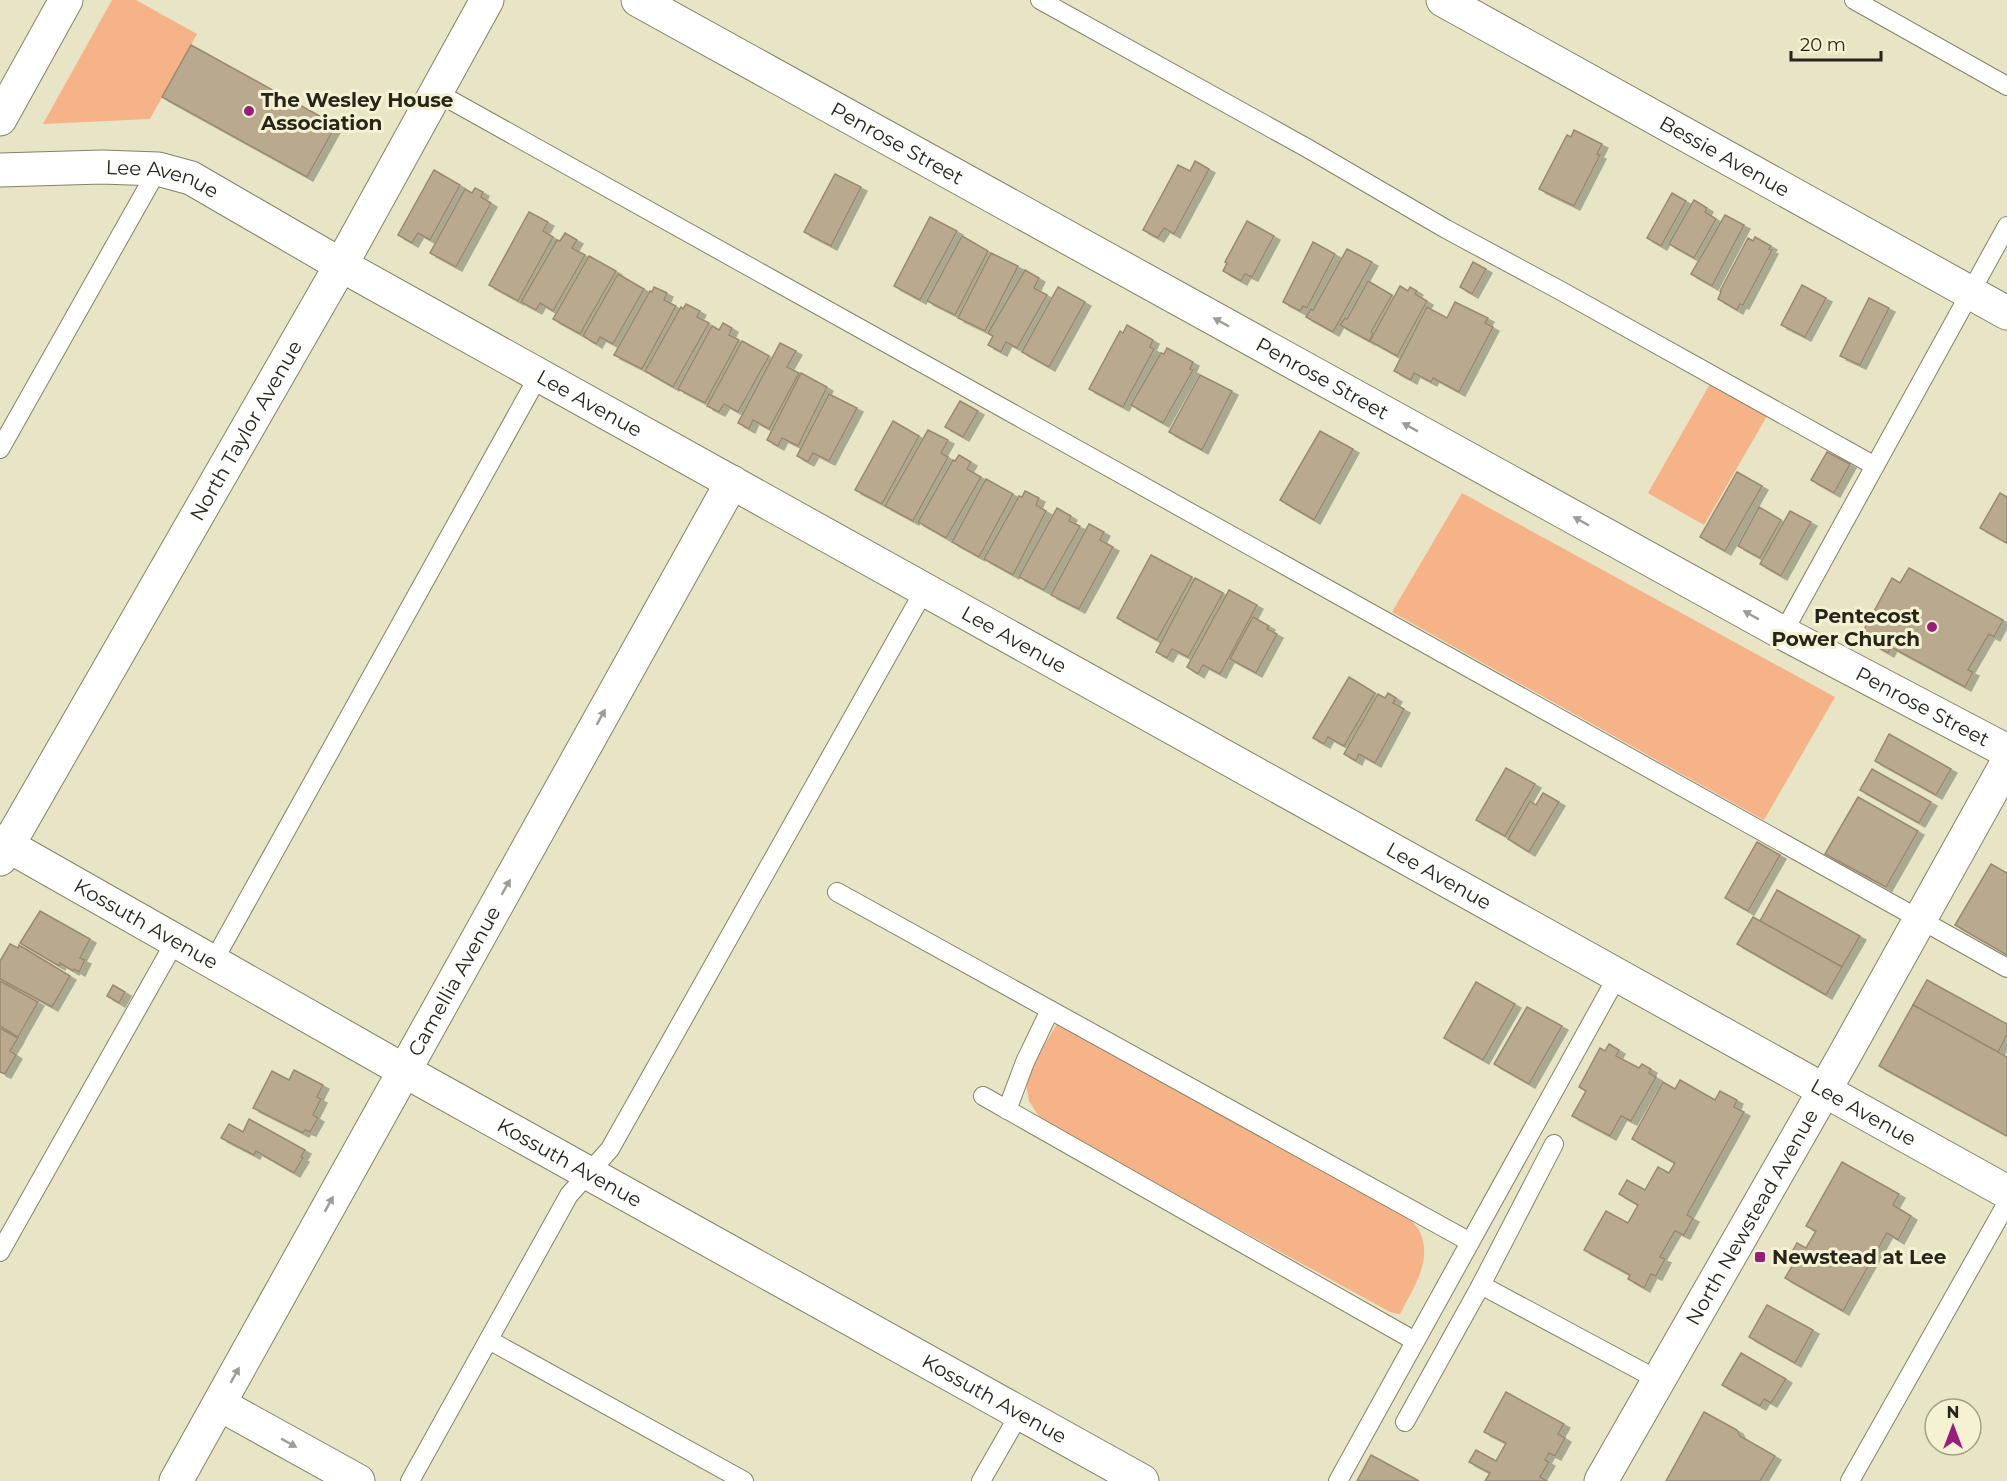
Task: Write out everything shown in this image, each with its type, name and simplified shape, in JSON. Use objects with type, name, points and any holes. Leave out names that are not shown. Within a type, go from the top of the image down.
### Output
[{"type":"street","points":[[0,119],[66,0]]},
{"type":"street","name":"North Taylor Avenue","points":[[3,848],[342,265],[487,0]]},
{"type":"street","name":"Penrose Street","points":[[638,0],[1783,633],[2007,751]]},
{"type":"street","name":"Bessie Avenue","points":[[1443,0],[2007,313]]},
{"type":"street","name":"Lee Avenue","points":[[0,170],[102,167],[158,169],[191,178],[539,375],[2007,1192]]},
{"type":"street","name":"Camellia Avenue","points":[[176,1481],[732,482]]},
{"type":"street","name":"North Newstead Avenue","points":[[1601,1481],[2007,763]]},
{"type":"street","name":"Kossuth Avenue","points":[[3,848],[176,940],[403,1070],[1142,1481]]},
{"type":"street","points":[[219,1404],[358,1481]]},
{"type":"lane","points":[[1040,0],[1307,148],[1446,229],[1574,297],[1875,466]]},
{"type":"lane","points":[[1854,0],[2007,86]]},
{"type":"lane","points":[[436,92],[2007,968]]},
{"type":"lane","points":[[0,449],[158,169]]},
{"type":"lane","points":[[1783,633],[2007,226]]},
{"type":"lane","points":[[213,962],[539,375]]},
{"type":"lane","points":[[410,1481],[569,1196],[610,1149],[925,590]]},
{"type":"lane","points":[[837,892],[1470,1242]]},
{"type":"lane","points":[[0,1251],[176,940]]},
{"type":"lane","points":[[1338,1481],[1618,975]]},
{"type":"lane","points":[[1007,1110],[1025,1062],[1050,1010]]},
{"type":"lane","points":[[983,1096],[1415,1341]]},
{"type":"lane","points":[[1405,1422],[1481,1285],[1554,1144]]},
{"type":"lane","points":[[1850,1481],[2007,1203]]},
{"type":"lane","points":[[1481,1285],[1658,1380]]},
{"type":"lane","points":[[489,1340],[744,1481]]},
{"type":"lane","points":[[981,1481],[1020,1413]]},
{"type":"shaded area","points":[[112,0],[136,0],[197,34],[150,119],[43,124]]},
{"type":"shaded area","points":[[1710,384],[1767,416],[1704,525],[1648,493]]},
{"type":"shaded area","points":[[1462,493],[1835,697],[1764,820],[1392,612]]},
{"type":"shaded area","points":[[1057,1024],[1403,1212],[1419,1230],[1424,1252],[1420,1274],[1400,1314],[1390,1312],[1042,1121],[1029,1101],[1025,1077]]},
{"type":"building","name":"The Wesley House Association","points":[[191,45],[336,125],[307,177],[162,97]]},
{"type":"building","points":[[1574,130],[1602,144],[1597,154],[1600,155],[1574,206],[1539,189],[1567,135],[1571,137]]},
{"type":"building","points":[[1195,161],[1209,169],[1174,234],[1164,228],[1158,238],[1143,230],[1178,165],[1190,171]]},
{"type":"building","points":[[434,170],[460,185],[430,240],[418,233],[412,243],[398,235]]},
{"type":"building","points":[[835,174],[861,187],[831,246],[804,232]]},
{"type":"building","points":[[475,188],[483,192],[481,197],[491,203],[456,267],[430,253],[465,189],[472,193]]},
{"type":"building","points":[[1672,193],[1686,201],[1661,246],[1647,238]]},
{"type":"building","points":[[1694,200],[1707,208],[1705,212],[1716,219],[1694,258],[1669,244]]},
{"type":"building","points":[[529,212],[548,222],[543,231],[553,237],[518,301],[489,285]]},
{"type":"building","points":[[1725,215],[1744,225],[1712,286],[1691,274]]},
{"type":"building","points":[[930,217],[957,231],[920,300],[894,286]]},
{"type":"building","points":[[1247,221],[1274,236],[1252,277],[1245,274],[1241,281],[1223,271],[1227,263],[1225,262]]},
{"type":"building","points":[[565,233],[577,240],[572,248],[585,255],[553,311],[540,303],[536,310],[521,302],[557,240],[560,241]]},
{"type":"building","points":[[962,236],[988,251],[955,315],[927,301]]},
{"type":"building","points":[[1755,237],[1771,246],[1769,249],[1772,250],[1743,305],[1740,304],[1737,310],[1718,299],[1748,238],[1753,241]]},
{"type":"building","points":[[1313,242],[1335,254],[1307,308],[1303,306],[1300,311],[1283,302]]},
{"type":"building","points":[[1347,249],[1372,262],[1333,332],[1306,317],[1311,309],[1313,310]]},
{"type":"building","points":[[991,253],[1018,266],[985,331],[958,318]]},
{"type":"building","points":[[589,256],[616,271],[580,334],[553,319]]},
{"type":"building","points":[[1473,262],[1486,269],[1472,294],[1460,287]]},
{"type":"building","points":[[1025,270],[1039,278],[1034,288],[1047,295],[1017,348],[1006,342],[1001,352],[988,345],[993,336],[988,333]]},
{"type":"building","points":[[618,274],[644,289],[613,344],[600,337],[596,344],[583,336]]},
{"type":"building","points":[[1368,281],[1392,295],[1371,332],[1373,334],[1369,341],[1340,325],[1345,318],[1347,319]]},
{"type":"building","points":[[1802,285],[1826,298],[1805,337],[1781,325]]},
{"type":"building","points":[[1400,286],[1408,291],[1410,287],[1417,291],[1415,294],[1427,301],[1397,356],[1370,341]]},
{"type":"building","points":[[654,287],[667,293],[664,300],[676,306],[642,369],[614,355]]},
{"type":"building","points":[[1058,287],[1085,302],[1049,367],[1022,352]]},
{"type":"building","points":[[1869,298],[1889,308],[1860,365],[1840,356]]},
{"type":"building","points":[[1455,302],[1488,318],[1485,323],[1493,327],[1459,392],[1433,378],[1431,382],[1414,373],[1411,380],[1394,371],[1427,307],[1447,318]]},
{"type":"building","points":[[686,304],[700,311],[697,317],[709,323],[673,387],[645,371],[681,307],[683,309]]},
{"type":"building","points":[[723,323],[732,328],[729,335],[739,340],[705,403],[678,389],[712,326],[719,330]]},
{"type":"building","points":[[1127,325],[1153,340],[1150,347],[1154,349],[1123,407],[1089,389],[1120,331],[1123,333]]},
{"type":"building","points":[[742,341],[769,356],[738,412],[724,404],[719,412],[707,406]]},
{"type":"building","points":[[780,343],[796,351],[787,367],[799,373],[769,429],[753,420],[749,429],[738,423]]},
{"type":"building","points":[[1167,348],[1193,362],[1190,369],[1193,370],[1163,423],[1131,405],[1161,353],[1164,354]]},
{"type":"building","points":[[801,373],[827,387],[798,446],[782,438],[778,446],[767,440]]},
{"type":"building","points":[[1200,375],[1232,391],[1202,450],[1169,432]]},
{"type":"building","points":[[829,394],[857,408],[829,461],[813,453],[808,462],[797,456]]},
{"type":"building","points":[[960,401],[978,411],[963,437],[945,427]]},
{"type":"building","points":[[893,421],[919,436],[882,504],[855,490]]},
{"type":"building","points":[[928,430],[948,440],[941,453],[948,457],[913,521],[885,506]]},
{"type":"building","points":[[1320,431],[1353,449],[1314,520],[1280,500]]},
{"type":"building","points":[[1827,452],[1850,464],[1834,493],[1811,480]]},
{"type":"building","points":[[959,455],[971,462],[967,469],[981,477],[946,538],[918,522],[953,460],[955,461]]},
{"type":"building","points":[[1737,472],[1762,486],[1725,551],[1700,537]]},
{"type":"building","points":[[986,479],[1013,494],[979,557],[952,542]]},
{"type":"building","points":[[1025,491],[1039,498],[1036,505],[1046,511],[1013,575],[984,559],[1019,496],[1022,497]]},
{"type":"building","points":[[2000,493],[2007,497],[2007,543],[1980,528]]},
{"type":"building","points":[[1759,507],[1781,520],[1760,558],[1738,546]]},
{"type":"building","points":[[1057,508],[1071,516],[1069,521],[1080,526],[1044,590],[1019,577]]},
{"type":"building","points":[[1790,511],[1811,522],[1781,576],[1760,564]]},
{"type":"building","points":[[1089,524],[1104,532],[1100,540],[1113,547],[1079,609],[1051,595]]},
{"type":"building","points":[[1151,555],[1192,577],[1157,640],[1117,618]]},
{"type":"building","name":"Pentecost Power Church","points":[[1909,568],[2003,620],[1994,637],[1989,634],[1968,670],[1973,672],[1965,687],[1891,647],[1888,653],[1860,637],[1892,578],[1900,583]]},
{"type":"building","points":[[1195,578],[1223,593],[1188,657],[1172,649],[1167,658],[1156,652]]},
{"type":"building","points":[[1229,590],[1257,605],[1220,674],[1203,665],[1198,674],[1187,667]]},
{"type":"building","points":[[1253,617],[1269,626],[1267,629],[1277,634],[1256,673],[1230,659]]},
{"type":"building","points":[[1349,677],[1375,693],[1344,746],[1328,737],[1324,744],[1313,738]]},
{"type":"building","points":[[1388,693],[1396,698],[1393,703],[1404,709],[1375,763],[1359,754],[1356,761],[1344,754],[1378,694],[1385,698]]},
{"type":"building","points":[[1889,734],[1951,769],[1936,795],[1875,761]]},
{"type":"building","points":[[1506,768],[1535,784],[1505,836],[1476,820]]},
{"type":"building","points":[[1872,769],[1931,802],[1919,823],[1860,790]]},
{"type":"building","points":[[1543,793],[1559,802],[1529,852],[1508,839],[1530,801],[1536,805]]},
{"type":"building","points":[[1858,797],[1918,831],[1886,887],[1825,854]]},
{"type":"building","points":[[1757,842],[1780,855],[1748,911],[1725,898]]},
{"type":"building","points":[[1991,864],[2007,873],[2007,955],[1955,925]]},
{"type":"building","points":[[1777,890],[1860,936],[1842,967],[1760,921]]},
{"type":"building","points":[[40,911],[90,939],[80,958],[85,960],[79,972],[60,963],[59,966],[20,943]]},
{"type":"building","points":[[1753,917],[1842,967],[1826,995],[1737,944]]},
{"type":"building","points":[[10,944],[18,948],[19,945],[70,976],[52,1007],[0,979],[0,961]]},
{"type":"building","points":[[1927,980],[2007,1024],[2007,1035],[1998,1052],[1913,1005]]},
{"type":"building","points":[[0,981],[38,1002],[18,1037],[0,1026]]},
{"type":"building","points":[[1476,982],[1515,1004],[1483,1060],[1444,1038]]},
{"type":"building","points":[[113,985],[125,992],[119,1003],[107,996]]},
{"type":"building","points":[[1913,1005],[2007,1057],[2007,1136],[1879,1066]]},
{"type":"building","points":[[1527,1007],[1562,1026],[1529,1084],[1494,1064]]},
{"type":"building","points":[[0,1028],[18,1038],[10,1051],[16,1055],[5,1074],[0,1072]]},
{"type":"building","points":[[1609,1044],[1619,1050],[1616,1056],[1639,1068],[1642,1064],[1651,1069],[1649,1073],[1656,1077],[1631,1121],[1621,1116],[1610,1136],[1572,1116],[1586,1091],[1579,1087],[1600,1048],[1605,1051]]},
{"type":"building","points":[[294,1070],[323,1085],[317,1097],[321,1099],[313,1115],[318,1118],[310,1132],[305,1130],[303,1133],[253,1108],[272,1071],[289,1080]]},
{"type":"building","points":[[1680,1080],[1715,1100],[1720,1091],[1737,1100],[1734,1107],[1744,1112],[1687,1215],[1693,1218],[1684,1235],[1675,1231],[1660,1257],[1665,1259],[1656,1276],[1651,1274],[1644,1288],[1628,1279],[1630,1275],[1584,1250],[1606,1211],[1628,1223],[1638,1205],[1619,1194],[1627,1180],[1645,1190],[1658,1167],[1669,1173],[1675,1163],[1632,1139],[1663,1082],[1675,1089]]},
{"type":"building","points":[[249,1119],[305,1150],[294,1173],[256,1151],[254,1155],[221,1138],[229,1124],[243,1132]]},
{"type":"building","points":[[1842,1162],[1899,1194],[1893,1205],[1911,1216],[1898,1240],[1887,1233],[1843,1311],[1785,1278],[1794,1263],[1788,1259],[1797,1243],[1806,1248],[1816,1231],[1806,1226]]},
{"type":"building","points":[[1767,1305],[1813,1330],[1795,1363],[1749,1337]]},
{"type":"building","points":[[1741,1353],[1786,1379],[1771,1403],[1764,1399],[1760,1406],[1722,1385]]},
{"type":"building","points":[[1506,1392],[1564,1424],[1558,1434],[1565,1438],[1555,1456],[1549,1453],[1545,1460],[1549,1462],[1540,1477],[1547,1481],[1485,1481],[1490,1473],[1469,1462],[1476,1450],[1496,1461],[1506,1443],[1484,1432]]},
{"type":"building","points":[[1704,1412],[1737,1430],[1740,1436],[1775,1456],[1760,1481],[1666,1481]]},
{"type":"building","points":[[1371,1455],[1419,1481],[1357,1481]]},
{"type":"place","name":"The Wesley House Association","points":[[249,111]]},
{"type":"place","name":"Pentecost Power Church","points":[[1932,627]]},
{"type":"place","name":"Newstead at Lee","points":[[1760,1257]]}]
